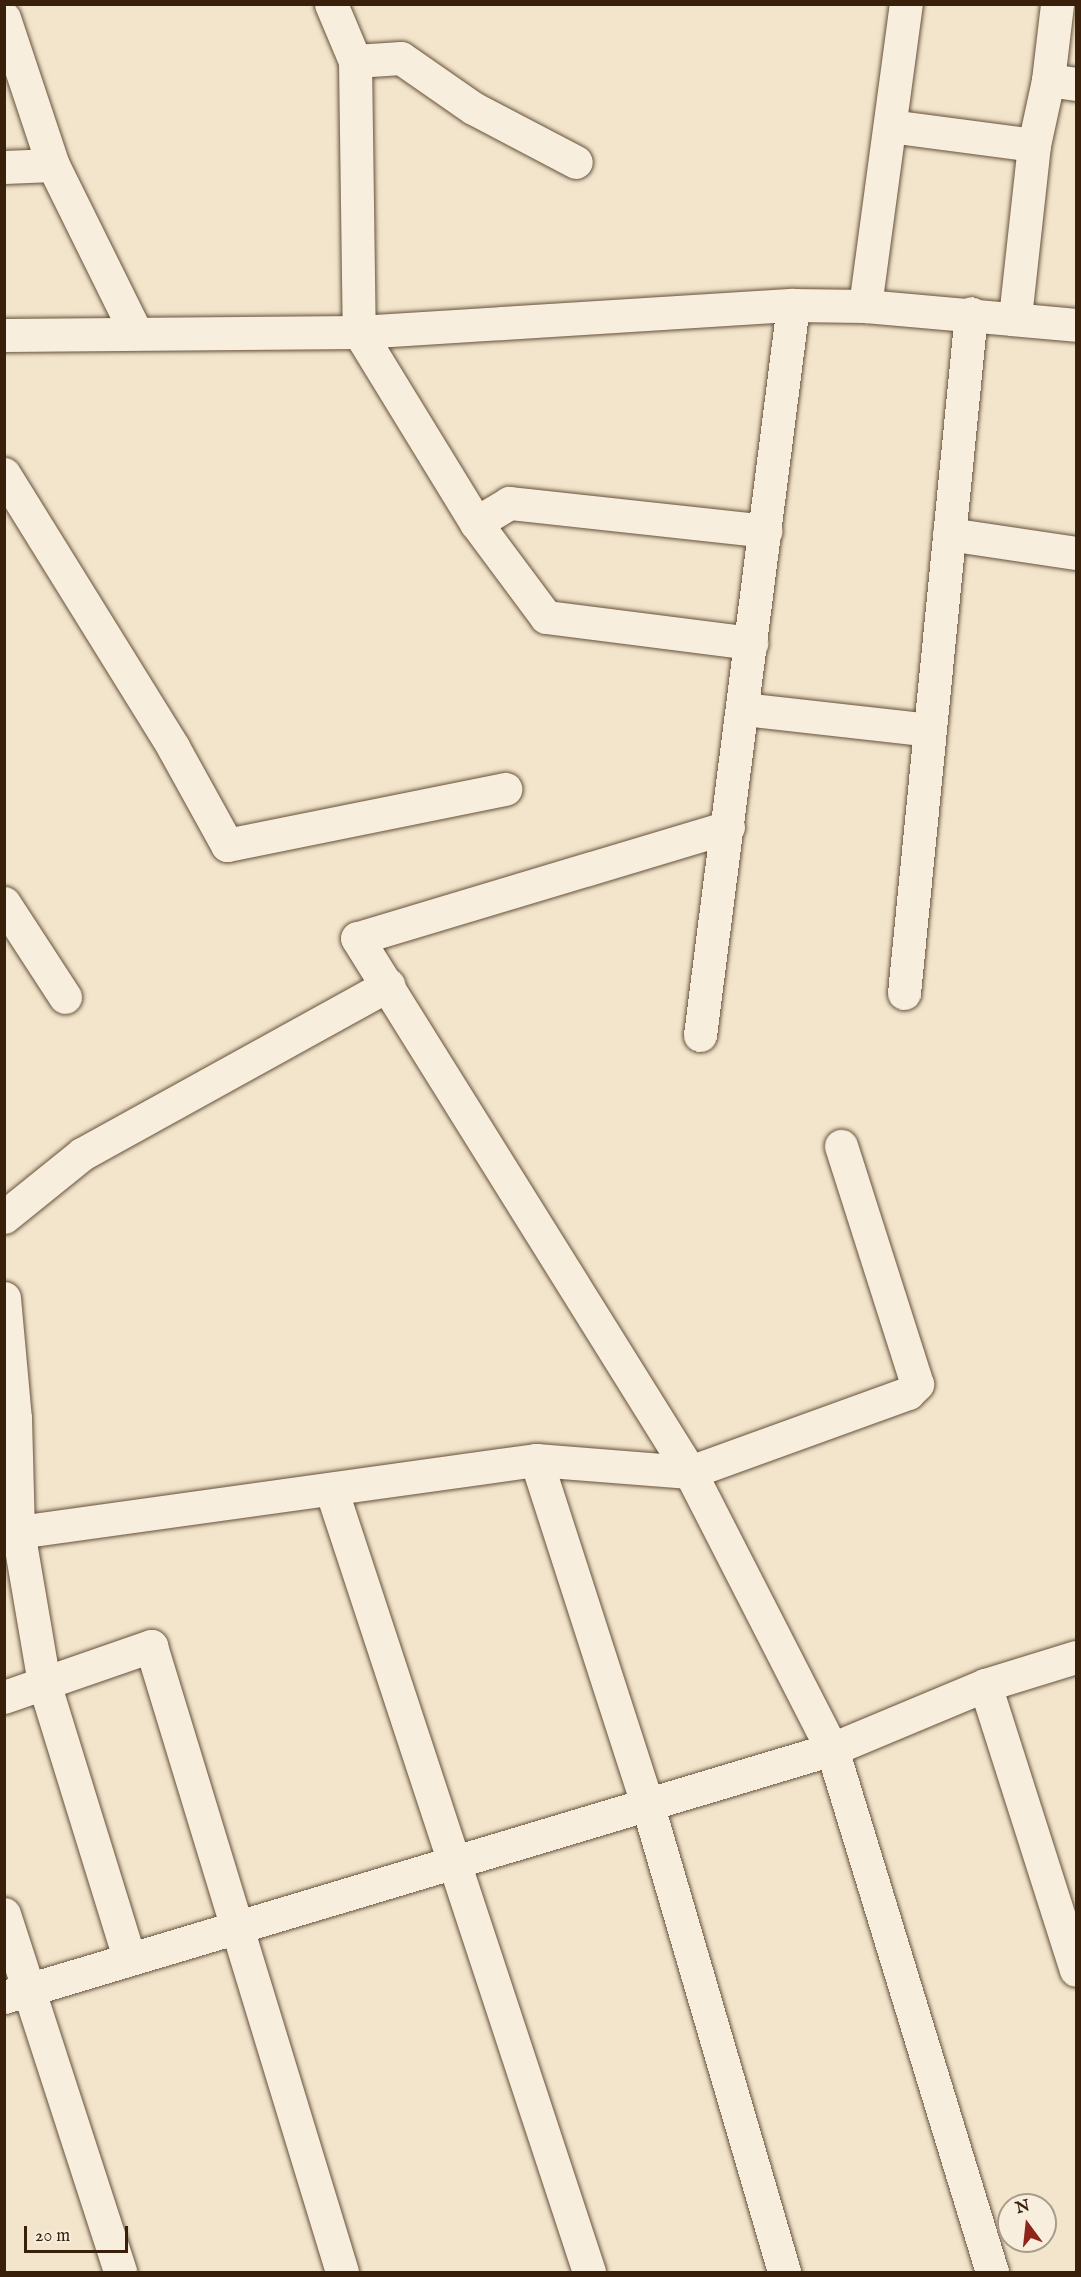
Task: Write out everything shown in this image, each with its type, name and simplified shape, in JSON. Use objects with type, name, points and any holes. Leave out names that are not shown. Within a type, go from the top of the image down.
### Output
[{"type":"street","points":[[331,4],[355,61],[359,332],[476,523],[546,617],[751,643]]},
{"type":"street","points":[[865,306],[906,4]]},
{"type":"street","points":[[1015,317],[1034,145],[1062,82],[1058,4]]},
{"type":"street","points":[[4,18],[53,165],[135,331]]},
{"type":"street","points":[[355,61],[401,58],[473,108],[576,162]]},
{"type":"street","points":[[890,126],[1034,145]]},
{"type":"street","points":[[4,167],[53,165]]},
{"type":"street","points":[[700,1035],[793,305]]},
{"type":"street","points":[[4,334],[135,331],[359,332],[793,305],[865,306],[971,313],[1077,325]]},
{"type":"street","points":[[904,993],[971,313]]},
{"type":"street","points":[[4,474],[173,747],[227,845],[505,789]]},
{"type":"street","points":[[476,523],[509,502],[765,531]]},
{"type":"street","points":[[949,534],[1077,553]]},
{"type":"street","points":[[743,709],[929,730]]},
{"type":"street","points":[[728,827],[361,935],[359,942],[690,1472],[832,1749],[992,2272]]},
{"type":"street","points":[[4,903],[65,997]]},
{"type":"street","points":[[4,1217],[82,1154],[387,985]]},
{"type":"street","points":[[11,1533],[332,1492],[536,1460],[690,1472],[908,1393],[917,1384],[842,1146]]},
{"type":"street","points":[[4,1298],[10,1419],[11,1533],[44,1683],[129,1958]]},
{"type":"street","points":[[536,1460],[647,1803],[784,2272]]},
{"type":"street","points":[[332,1492],[450,1861],[589,2272]]},
{"type":"street","points":[[4,1697],[152,1646],[235,1927],[342,2272]]},
{"type":"street","points":[[15,1994],[450,1861],[832,1749],[985,1685],[1077,1657]]},
{"type":"street","points":[[985,1685],[1077,1970]]},
{"type":"street","points":[[4,1914],[15,1994],[120,2272]]}]
